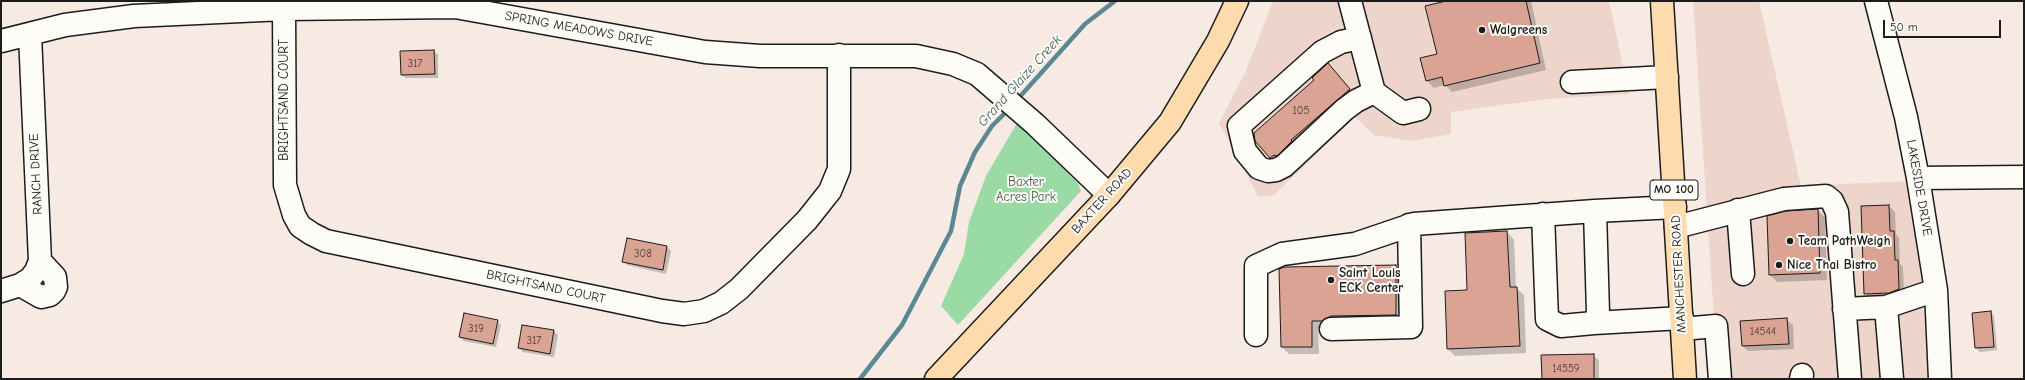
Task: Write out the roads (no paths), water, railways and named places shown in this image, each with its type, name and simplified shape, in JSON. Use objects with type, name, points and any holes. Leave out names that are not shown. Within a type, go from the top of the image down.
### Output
[{"type":"main road","name":"BAXTER ROAD","points":[[936,379],[1110,195],[1170,122],[1218,40],[1237,1]]},
{"type":"main road","name":"MANCHESTER ROAD","points":[[1662,1],[1685,379]]},
{"type":"street","points":[[1350,1],[1374,92],[1403,113],[1419,109]]},
{"type":"street","name":"LAKESIDE DRIVE","points":[[1876,1],[1906,117],[1918,178],[1936,290],[1940,379]]},
{"type":"street","name":"SPRING MEADOWS DRIVE","points":[[1,41],[30,35],[65,25],[134,16],[284,9],[455,7],[705,52],[760,56],[916,56],[953,64],[977,74],[1035,124],[1110,195]]},
{"type":"street","name":"BRIGHTSAND COURT","points":[[284,9],[285,186],[294,215],[300,226],[312,234],[334,242],[662,311],[684,314],[704,310],[721,304],[739,290],[811,216],[830,191],[839,170],[839,55]]},
{"type":"street","name":"RANCH DRIVE","points":[[10,288],[30,279],[36,271],[40,261],[30,35]]},
{"type":"street","points":[[1360,38],[1341,42],[1322,52],[1238,126],[1245,151],[1259,168],[1268,171],[1276,170],[1284,166],[1344,110],[1356,101],[1374,92]]},
{"type":"street","points":[[1572,82],[1667,77]]},
{"type":"street","points":[[1918,178],[2024,176]]},
{"type":"street","points":[[1256,335],[1256,266],[1282,254],[1355,244],[1410,225],[1595,211],[1675,217],[1738,210],[1784,199],[1826,196],[1832,201],[1837,212],[1850,379]]},
{"type":"street","points":[[1738,210],[1743,274]]},
{"type":"street","points":[[1594,323],[1598,313],[1595,211]]},
{"type":"street","points":[[1543,214],[1547,319],[1561,326],[1594,323],[1682,323],[1716,326],[1720,379]]},
{"type":"street","points":[[1331,329],[1412,327],[1410,225]]},
{"type":"street","points":[[1844,309],[1886,307],[1936,290]]},
{"type":"street","points":[[1886,307],[1892,379]]},
{"type":"waterway","name":"Grand Glaize Creek","points":[[1016,101],[1085,24],[1115,1]]},
{"type":"waterway","name":"Grand Glaize Creek","points":[[860,379],[902,325],[951,231],[960,186],[975,152],[992,126],[1009,109]]},
{"type":"place","name":"Walgreens","points":[[1482,30]]},
{"type":"place","name":"Team PathWeigh","points":[[1790,241]]},
{"type":"place","name":"Nice Thai Bistro","points":[[1779,265]]},
{"type":"place","name":"Saint Louis ECK Center","points":[[1331,280]]},
{"type":"park label","name":"Baxter Acres Park","points":[[1026,190]]}]
